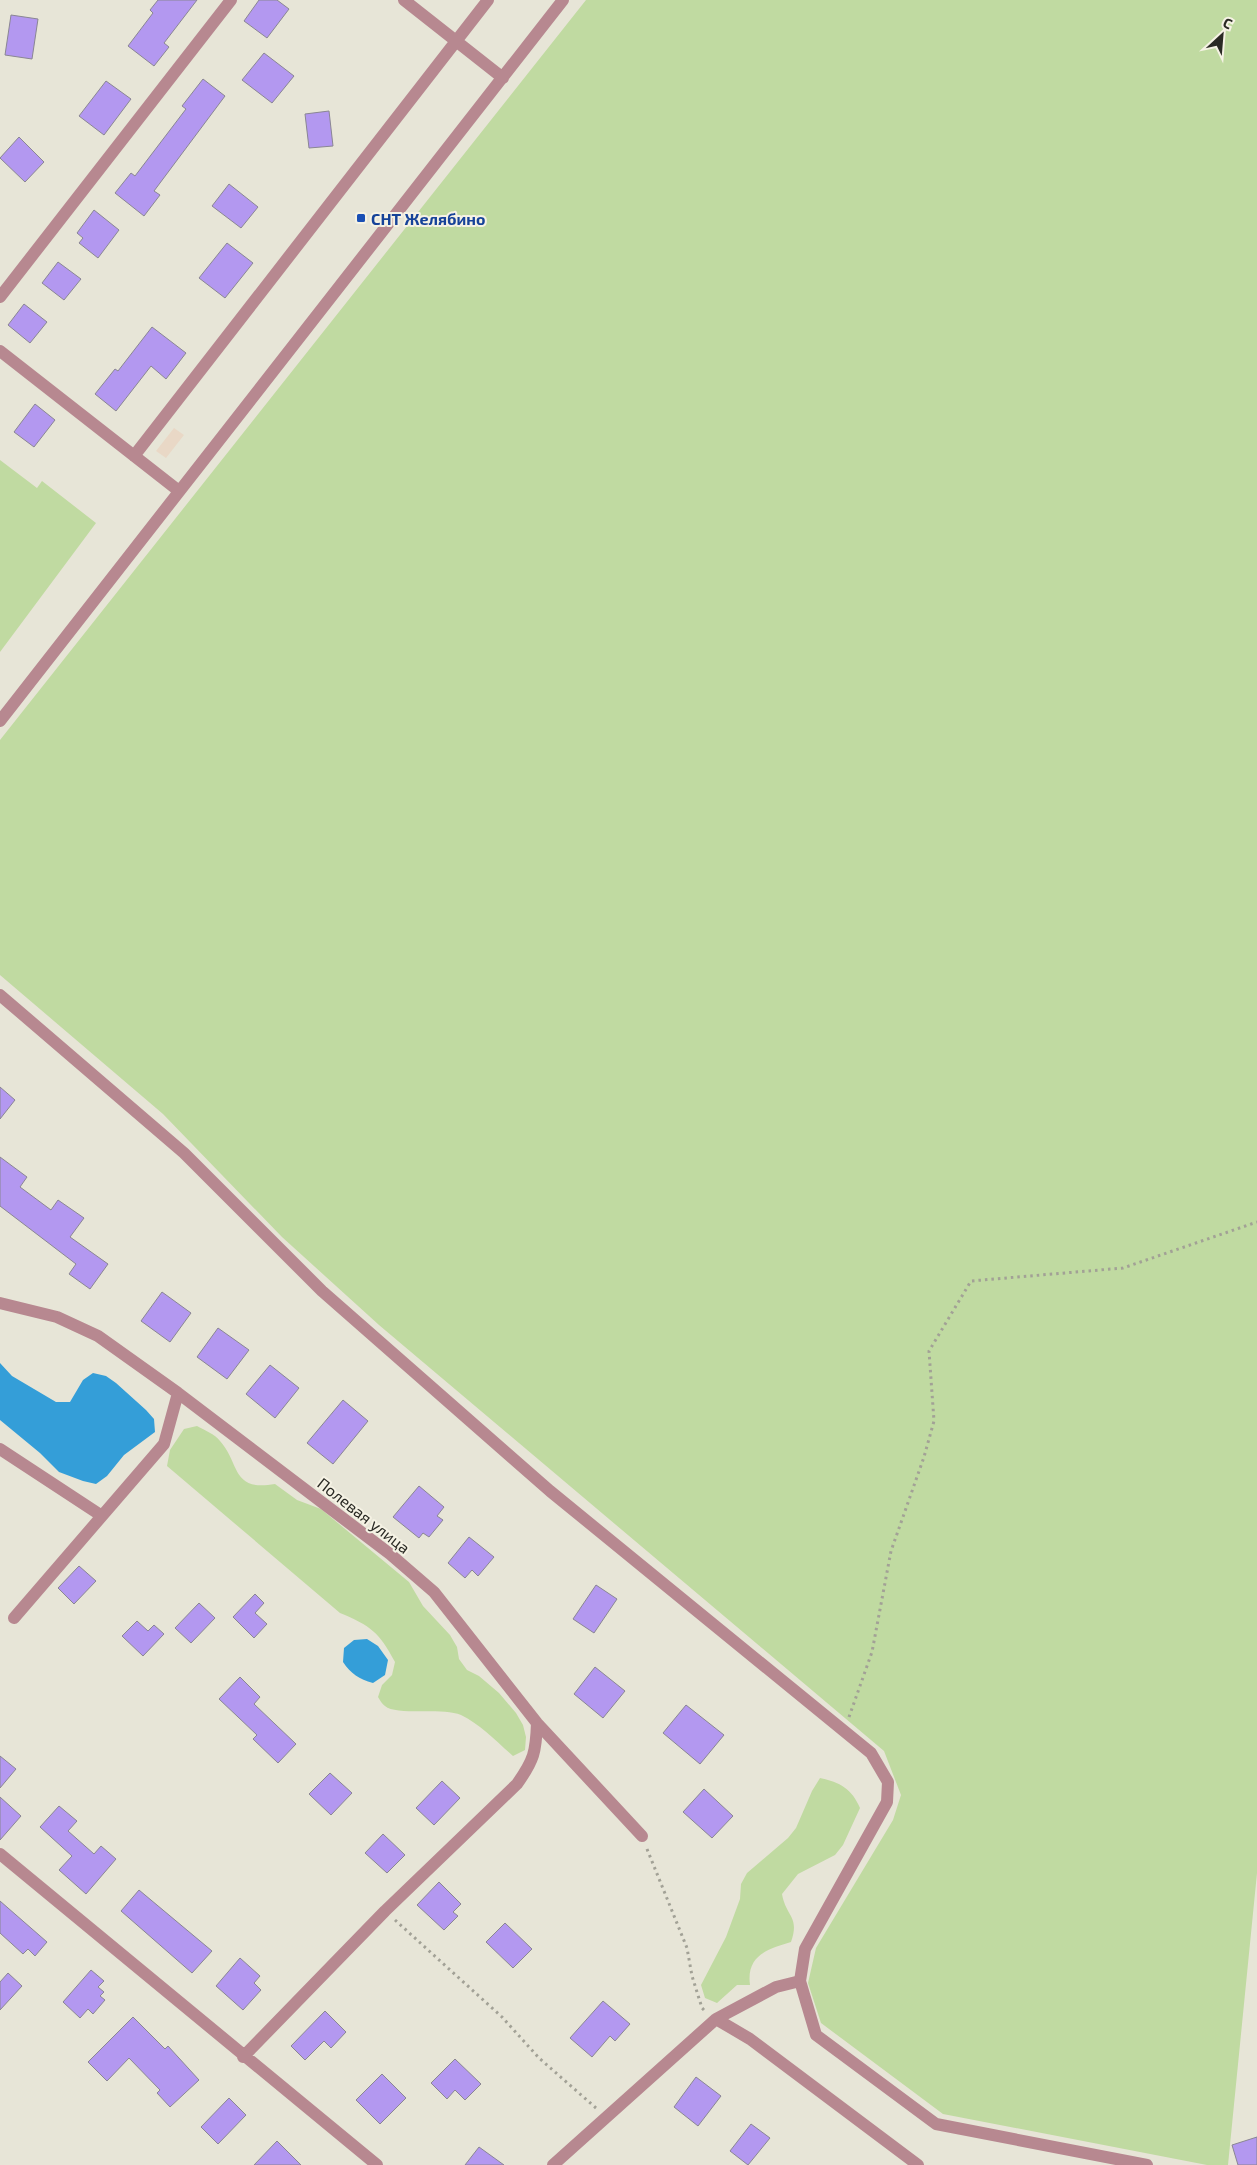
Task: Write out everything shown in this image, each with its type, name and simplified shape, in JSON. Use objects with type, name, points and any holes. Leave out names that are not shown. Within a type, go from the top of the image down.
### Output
[{"type":"street","points":[[0,297],[231,0]]},
{"type":"street","points":[[404,0],[503,78]]},
{"type":"street","points":[[134,456],[488,0]]},
{"type":"street","points":[[0,721],[563,0]]},
{"type":"street","points":[[0,351],[179,491]]},
{"type":"street","points":[[0,994],[184,1153],[322,1292],[543,1484],[871,1753],[888,1782],[887,1802],[805,1949],[800,1981],[816,2035],[936,2124],[1147,2165]]},
{"type":"street","name":"Полевая улица","points":[[0,1304],[57,1317],[98,1336],[178,1393],[390,1554],[434,1592],[537,1723],[642,1836]]},
{"type":"street","points":[[14,1618],[164,1444],[178,1393]]},
{"type":"street","points":[[0,1449],[102,1516]]},
{"type":"street","points":[[243,2056],[385,1911],[517,1784],[529,1767],[536,1750],[537,1723]]},
{"type":"street","points":[[0,1854],[377,2165]]},
{"type":"street","points":[[553,2165],[716,2019],[776,1987],[800,1981]]},
{"type":"street","points":[[716,2019],[750,2039],[918,2165]]},
{"type":"path","points":[[848,1720],[872,1652],[891,1551],[924,1457],[934,1422],[929,1350],[971,1281],[1123,1268],[1257,1222]]},
{"type":"path","points":[[642,1836],[660,1885],[687,1948],[692,1976],[702,2008],[716,2019]]},
{"type":"path","points":[[385,1911],[502,2017],[539,2058],[606,2117]]},
{"type":"shaded area","points":[[174,428],[184,435],[166,458],[156,451]]},
{"type":"green space","points":[[586,0],[1257,0],[1257,1873],[1228,2165],[1207,2165],[943,2114],[821,2023],[808,1983],[816,1948],[893,1820],[901,1795],[884,1751],[379,1325],[282,1237],[163,1114],[0,975],[0,740]]},
{"type":"green space","points":[[0,460],[37,488],[42,481],[96,523],[0,652]]},
{"type":"green space","points":[[197,1426],[218,1439],[226,1449],[238,1474],[244,1480],[251,1484],[275,1484],[297,1500],[321,1509],[409,1582],[423,1606],[450,1635],[457,1647],[459,1659],[467,1670],[479,1676],[499,1693],[516,1713],[523,1725],[526,1737],[525,1750],[513,1756],[482,1728],[461,1715],[391,1709],[384,1705],[378,1697],[382,1685],[392,1675],[395,1662],[379,1637],[367,1626],[340,1613],[167,1466],[170,1450],[184,1429]]},
{"type":"green space","points":[[820,1778],[844,1787],[857,1801],[860,1808],[843,1845],[835,1855],[798,1874],[782,1894],[793,1921],[794,1927],[791,1942],[774,1947],[755,1960],[751,1967],[750,1985],[737,1985],[717,2003],[705,1998],[701,1985],[726,1937],[740,1899],[741,1884],[747,1873],[788,1838],[796,1828],[812,1791]]},
{"type":"water","points":[[0,1363],[12,1376],[56,1402],[70,1402],[83,1380],[93,1373],[106,1376],[154,1419],[155,1432],[124,1455],[107,1476],[96,1484],[59,1472],[40,1453],[0,1420]]},
{"type":"water","points":[[367,1639],[378,1646],[388,1660],[385,1675],[373,1683],[356,1676],[343,1662],[344,1648],[354,1640]]},
{"type":"building","points":[[158,0],[197,0],[164,43],[169,47],[154,66],[128,46],[153,13],[150,10]]},
{"type":"building","points":[[259,0],[277,0],[289,9],[267,38],[244,21]]},
{"type":"building","points":[[11,15],[38,19],[32,59],[5,55]]},
{"type":"building","points":[[264,53],[294,76],[272,103],[242,80]]},
{"type":"building","points":[[203,79],[225,96],[154,191],[160,195],[144,216],[115,193],[131,173],[135,176],[186,109],[182,106]]},
{"type":"building","points":[[106,81],[131,99],[104,135],[79,116]]},
{"type":"building","points":[[329,111],[333,146],[309,148],[305,114]]},
{"type":"building","points":[[19,137],[44,162],[25,182],[0,158]]},
{"type":"building","points":[[229,184],[258,207],[241,228],[212,206]]},
{"type":"building","points":[[94,210],[119,230],[98,258],[79,243],[83,238],[77,233]]},
{"type":"building","points":[[227,243],[253,263],[225,298],[199,278]]},
{"type":"building","points":[[58,262],[81,279],[64,300],[42,283]]},
{"type":"building","points":[[24,304],[47,322],[30,343],[8,325]]},
{"type":"building","points":[[152,327],[186,353],[166,379],[151,366],[116,411],[95,394],[115,369],[118,371]]},
{"type":"building","points":[[35,404],[55,420],[34,447],[14,432]]},
{"type":"building","points":[[0,1087],[15,1100],[0,1119]]},
{"type":"building","points":[[0,1157],[27,1177],[20,1187],[51,1210],[58,1200],[84,1218],[70,1237],[108,1264],[90,1289],[69,1274],[76,1264],[0,1206]]},
{"type":"building","points":[[162,1292],[191,1313],[170,1342],[141,1321]]},
{"type":"building","points":[[218,1328],[249,1350],[227,1379],[197,1357]]},
{"type":"building","points":[[270,1365],[299,1388],[275,1418],[246,1394]]},
{"type":"building","points":[[343,1400],[368,1421],[333,1464],[307,1443]]},
{"type":"building","points":[[419,1486],[444,1507],[437,1516],[443,1520],[429,1537],[423,1533],[419,1538],[393,1517]]},
{"type":"building","points":[[469,1537],[494,1557],[478,1576],[472,1570],[465,1578],[448,1563]]},
{"type":"building","points":[[79,1566],[96,1581],[74,1604],[58,1588]]},
{"type":"building","points":[[596,1585],[617,1599],[594,1633],[573,1619]]},
{"type":"building","points":[[255,1594],[264,1603],[255,1613],[267,1624],[254,1638],[233,1617]]},
{"type":"building","points":[[199,1603],[215,1618],[191,1643],[175,1628]]},
{"type":"building","points":[[137,1621],[148,1631],[154,1625],[164,1634],[143,1656],[122,1636]]},
{"type":"building","points":[[595,1667],[625,1691],[603,1718],[574,1694]]},
{"type":"building","points":[[240,1677],[260,1697],[254,1704],[296,1744],[278,1763],[253,1739],[257,1735],[219,1699]]},
{"type":"building","points":[[686,1705],[724,1735],[700,1764],[663,1733]]},
{"type":"building","points":[[0,1756],[16,1769],[0,1788]]},
{"type":"building","points":[[330,1773],[352,1793],[331,1815],[309,1794]]},
{"type":"building","points":[[442,1781],[460,1798],[434,1825],[416,1808]]},
{"type":"building","points":[[704,1789],[733,1816],[712,1838],[683,1812]]},
{"type":"building","points":[[0,1797],[21,1816],[0,1840]]},
{"type":"building","points":[[59,1806],[77,1821],[68,1831],[94,1854],[101,1846],[116,1859],[86,1894],[59,1870],[72,1856],[40,1827]]},
{"type":"building","points":[[383,1834],[405,1855],[387,1873],[365,1853]]},
{"type":"building","points":[[439,1882],[461,1904],[453,1912],[458,1916],[444,1930],[417,1905]]},
{"type":"building","points":[[139,1890],[212,1951],[192,1973],[121,1911]]},
{"type":"building","points":[[0,1901],[47,1942],[35,1956],[28,1949],[23,1954],[0,1933]]},
{"type":"building","points":[[505,1923],[532,1949],[513,1968],[486,1942]]},
{"type":"building","points":[[240,1958],[260,1976],[254,1983],[261,1990],[243,2010],[216,1986]]},
{"type":"building","points":[[91,1970],[104,1981],[98,1987],[104,1992],[100,1996],[105,2000],[93,2014],[88,2009],[80,2018],[63,2002]]},
{"type":"building","points":[[8,1973],[22,1986],[0,2010],[0,1982]]},
{"type":"building","points":[[603,2001],[630,2024],[615,2041],[610,2036],[592,2057],[570,2038]]},
{"type":"building","points":[[325,2011],[346,2032],[331,2048],[324,2041],[305,2060],[291,2046]]},
{"type":"building","points":[[133,2017],[165,2049],[168,2046],[199,2080],[170,2107],[157,2093],[160,2090],[129,2058],[107,2081],[88,2062]]},
{"type":"building","points":[[455,2059],[481,2084],[465,2100],[455,2090],[447,2099],[431,2083]]},
{"type":"building","points":[[382,2074],[406,2098],[380,2124],[356,2100]]},
{"type":"building","points":[[696,2077],[721,2096],[698,2126],[674,2107]]},
{"type":"building","points":[[229,2098],[246,2115],[218,2144],[201,2127]]},
{"type":"building","points":[[751,2124],[770,2138],[748,2165],[730,2151]]},
{"type":"building","points":[[1257,2137],[1257,2165],[1238,2165],[1232,2145]]},
{"type":"building","points":[[277,2141],[301,2165],[254,2165]]},
{"type":"building","points":[[479,2147],[504,2165],[465,2165]]},
{"type":"place","name":"СНТ Желябино","points":[[361,218]]}]
